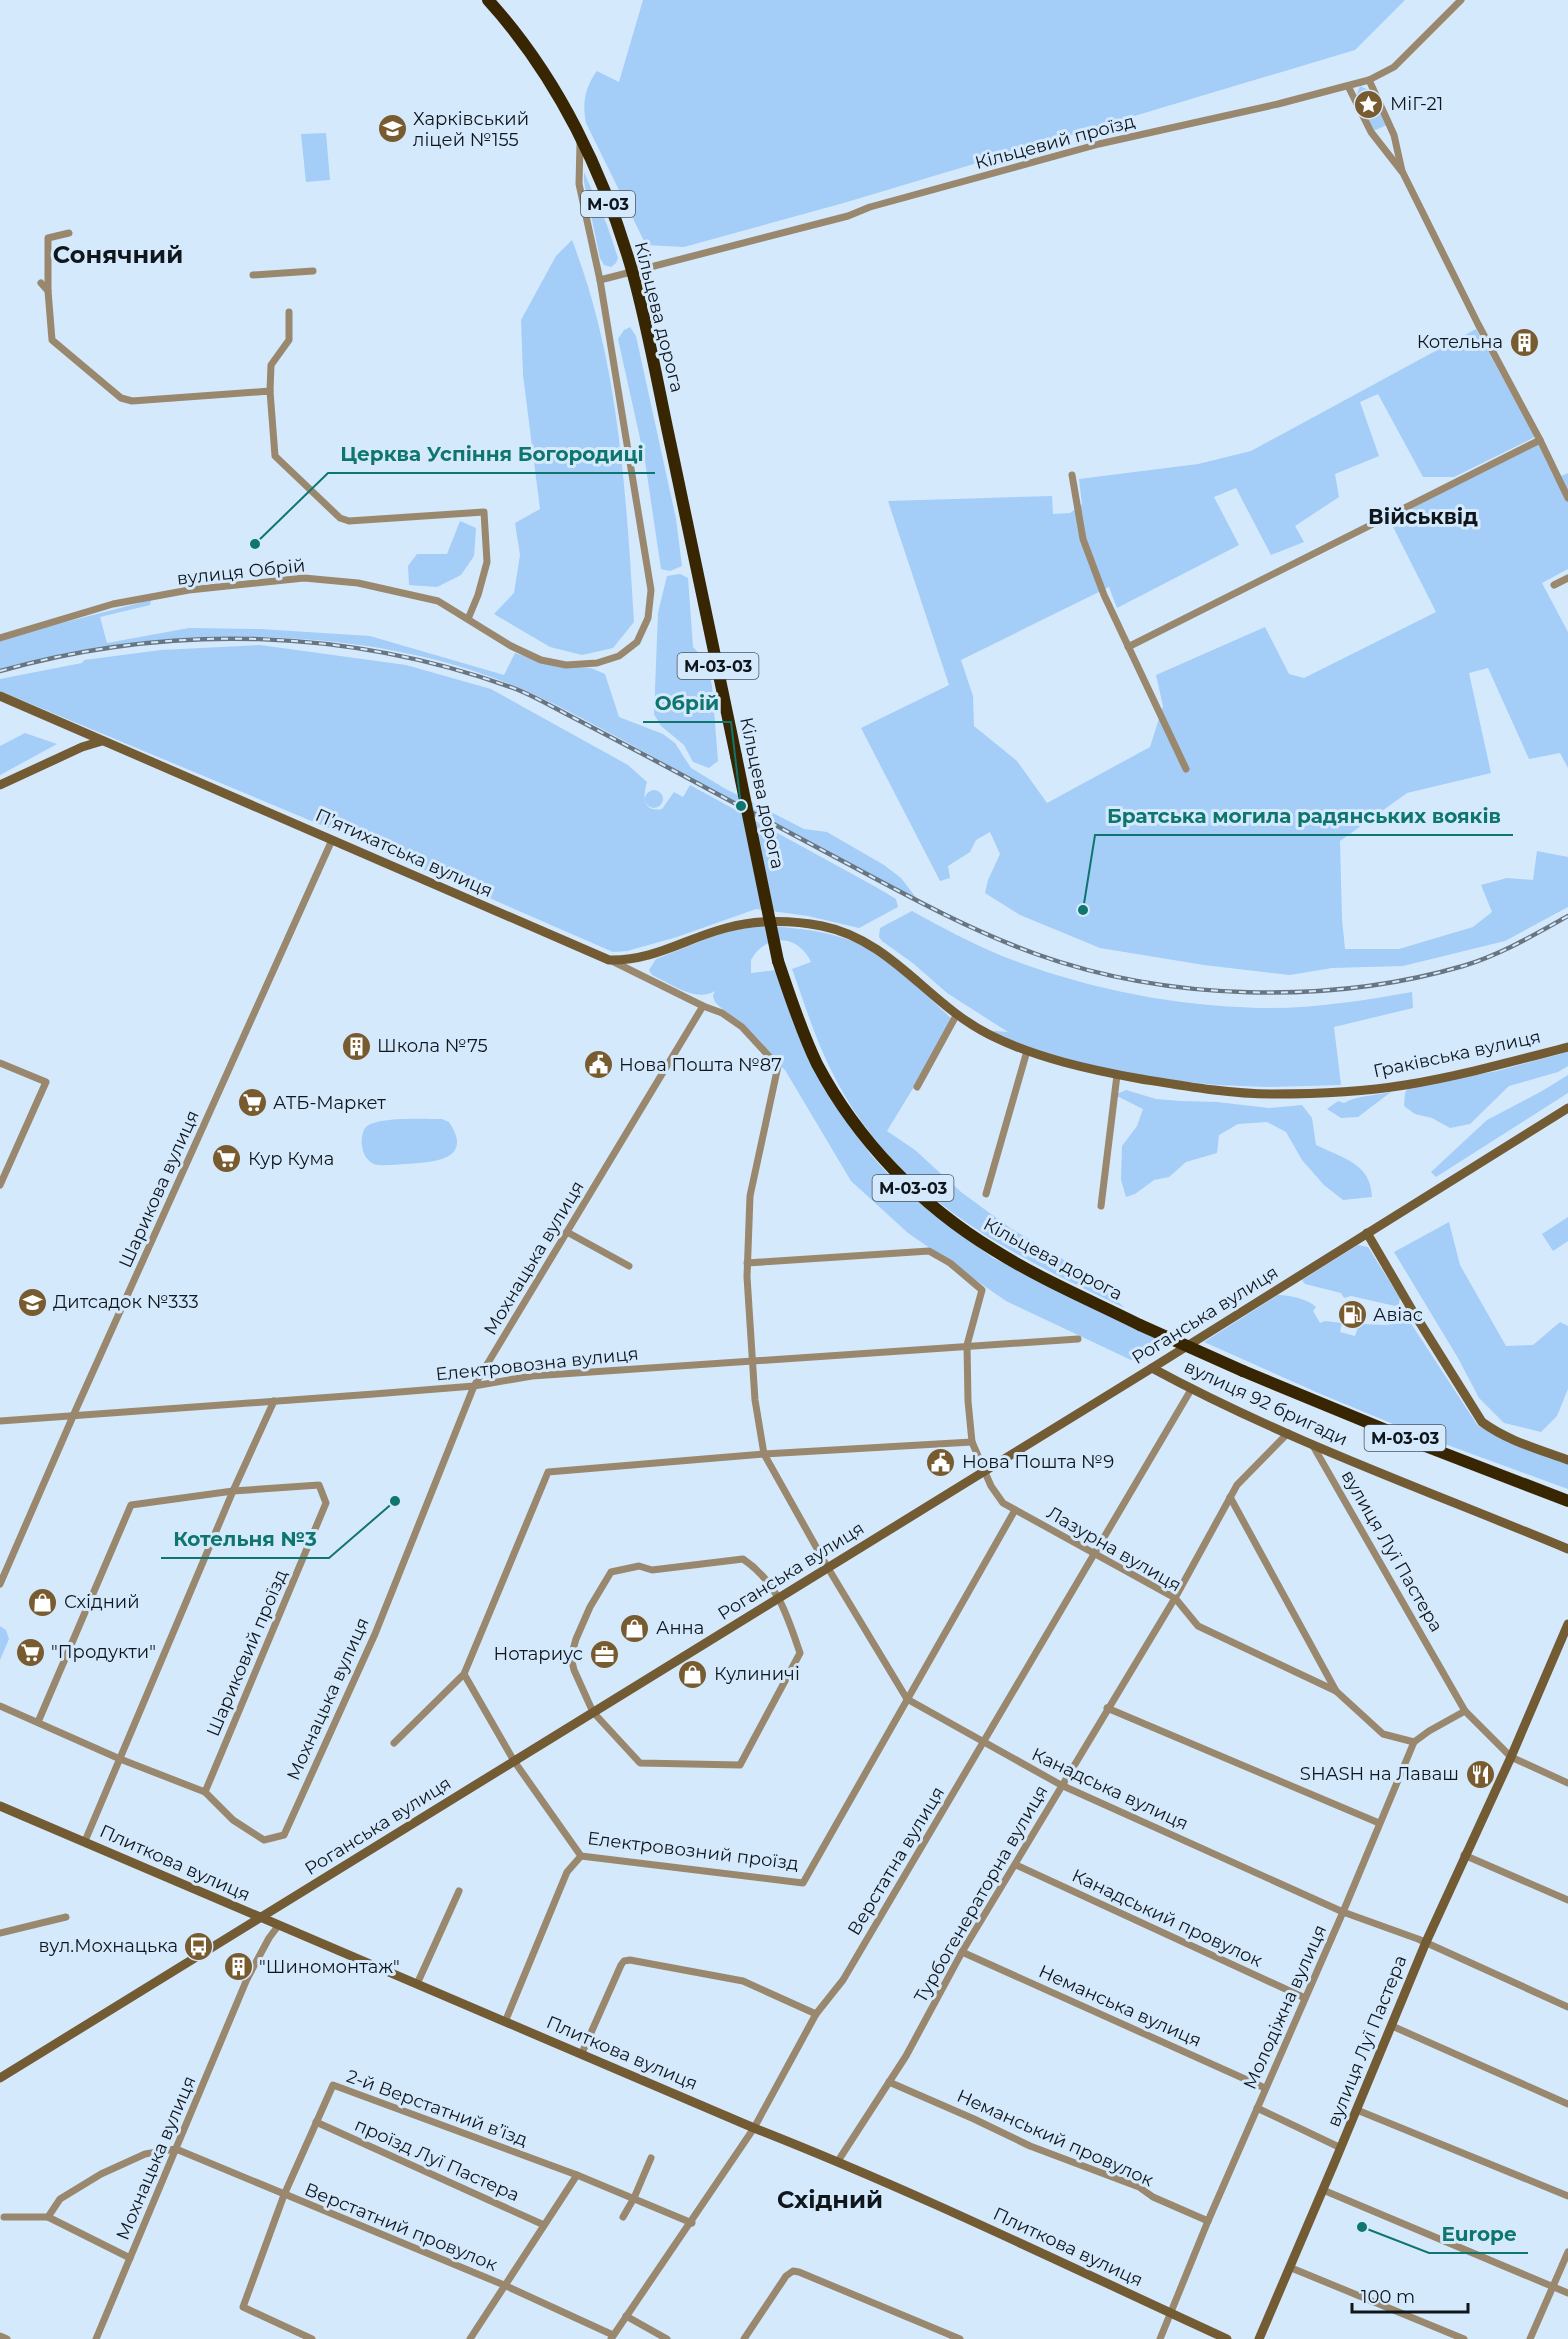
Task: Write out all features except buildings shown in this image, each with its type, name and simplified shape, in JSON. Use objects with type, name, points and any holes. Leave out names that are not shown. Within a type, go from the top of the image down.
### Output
[{"type":"highway","name":"Кільцева дорога","points":[[488,0],[538,66],[580,137],[600,181],[632,273],[692,542],[778,961],[796,1014],[816,1062],[856,1127],[888,1164],[932,1206],[995,1251],[1140,1325],[1244,1371],[1420,1444],[1568,1501]]},
{"type":"street","name":"Кільцевий проїзд","points":[[632,273],[848,216],[870,207],[1099,144],[1278,104],[1369,80],[1394,67],[1461,0]]},
{"type":"street","points":[[1369,80],[1394,135],[1402,173]]},
{"type":"street","points":[[1348,86],[1371,132],[1402,173],[1568,498]]},
{"type":"street","name":"вулиця Обрій","points":[[0,638],[113,604],[189,590],[304,578],[358,583],[438,601],[516,648],[541,660],[566,665],[597,663],[619,656],[637,642],[648,618],[651,590],[600,280],[579,184],[580,137]]},
{"type":"street","points":[[69,233],[48,238],[48,291],[52,340],[121,398],[132,401],[270,391]]},
{"type":"street","points":[[253,275],[313,271]]},
{"type":"street","points":[[600,280],[632,273]]},
{"type":"street","points":[[41,283],[48,291]]},
{"type":"street","points":[[288,312],[289,340],[271,365],[270,391],[276,456],[340,518],[349,521],[484,512],[487,562],[478,595],[468,619]]},
{"type":"street","points":[[1128,647],[1540,440]]},
{"type":"street","points":[[1072,475],[1083,539],[1104,595],[1186,769]]},
{"type":"street","points":[[1554,585],[1568,578]]},
{"type":"street","name":"П’ятихатська вулиця","points":[[0,696],[609,960],[703,1006],[722,1012],[742,1027],[778,1066]]},
{"type":"street","points":[[0,785],[82,747],[102,741]]},
{"type":"street","name":"Шарикова вулиця","points":[[0,1584],[332,840]]},
{"type":"street","name":"Граківська вулиця","points":[[609,960],[643,958],[708,933],[748,923],[791,922],[841,930],[872,945],[910,973],[957,1014],[982,1032],[1009,1045],[1117,1075],[1172,1084],[1270,1094],[1345,1091],[1423,1081],[1497,1066],[1568,1047]]},
{"type":"street","name":"Мохнацька вулиця","points":[[205,1792],[233,1820],[264,1839],[284,1835],[375,1634],[474,1386],[703,1006]]},
{"type":"street","points":[[917,1087],[957,1014]]},
{"type":"street","points":[[987,1194],[1027,1051]]},
{"type":"street","points":[[0,1063],[46,1082],[0,1185]]},
{"type":"street","name":"Канадська вулиця","points":[[778,1066],[750,1196],[747,1263],[755,1400],[764,1454],[828,1568],[907,1699],[983,1744],[1061,1785],[1343,1912],[1426,1942],[1568,2007]]},
{"type":"street","points":[[1101,1206],[1117,1075]]},
{"type":"street","name":"Роганська вулиця","points":[[0,2078],[1152,1368],[1568,1108]]},
{"type":"street","points":[[567,1232],[629,1266]]},
{"type":"street","points":[[1367,1233],[1482,1422],[1515,1441],[1568,1460]]},
{"type":"street","name":"Лазурна вулиця","points":[[747,1263],[929,1251],[950,1263],[982,1290],[968,1346],[968,1401],[972,1442],[991,1486],[1003,1503],[1174,1598],[1198,1626],[1336,1690]]},
{"type":"street","name":"Електровозна вулиця","points":[[0,1421],[474,1386],[532,1376],[1078,1340]]},
{"type":"street","name":"вулиця 92 бригади","points":[[1152,1368],[1192,1389],[1312,1444],[1568,1549]]},
{"type":"street","name":"Верстатна вулиця","points":[[612,2337],[692,2223],[754,2128],[816,2014],[843,1980],[1192,1389]]},
{"type":"street","points":[[85,1842],[233,1491],[274,1401]]},
{"type":"street","name":"Турбогенераторна вулиця","points":[[838,2161],[889,2082],[962,1952],[1174,1598],[1230,1497],[1247,1473],[1288,1433]]},
{"type":"street","points":[[394,1743],[464,1674],[548,1472],[764,1454],[972,1442]]},
{"type":"street","name":"вулиця Луї Пастера","points":[[1312,1444],[1465,1711],[1511,1757]]},
{"type":"street","name":"Шариковий проїзд","points":[[38,1722],[131,1505],[233,1491],[319,1485],[326,1503],[205,1792]]},
{"type":"street","name":"Лазурна вулиця","points":[[1230,1497],[1336,1690],[1383,1734],[1414,1742]]},
{"type":"street","name":"Електровозний проїзд","points":[[464,1674],[514,1761],[581,1856],[802,1883],[1015,1510]]},
{"type":"street","points":[[743,1559],[780,1597],[801,1653],[740,1765],[640,1762],[593,1712],[574,1670],[571,1657],[590,1607],[611,1572],[639,1566],[652,1570],[743,1559]]},
{"type":"street","name":"вулиця Луї Пастера","points":[[1259,2339],[1426,1942],[1511,1757],[1568,1624]]},
{"type":"street","points":[[0,1706],[120,1759],[205,1792]]},
{"type":"street","points":[[1107,1708],[1379,1822]]},
{"type":"street","points":[[1414,1742],[1465,1711]]},
{"type":"street","name":"Молодіжна вулиця","points":[[1160,2339],[1208,2221],[1343,1912],[1414,1742]]},
{"type":"street","points":[[1511,1757],[1568,1783]]},
{"type":"street","name":"Плиткова вулиця","points":[[0,1806],[754,2128],[838,2161],[996,2231],[1227,2339]]},
{"type":"street","points":[[504,2022],[567,1872],[581,1856]]},
{"type":"street","points":[[1464,1856],[1568,1900]]},
{"type":"street","name":"Канадський провулок","points":[[1016,1865],[1305,1998]]},
{"type":"street","points":[[417,1984],[459,1892]]},
{"type":"street","points":[[0,1933],[66,1917]]},
{"type":"street","name":"Мохнацька вулиця","points":[[96,2339],[247,1979],[278,1926]]},
{"type":"street","name":"Неманська вулиця","points":[[962,1952],[1265,2088]]},
{"type":"street","points":[[582,2053],[624,1961],[630,1960],[743,1981],[816,2014]]},
{"type":"street","points":[[1392,2026],[1568,2104]]},
{"type":"street","name":"Неманський провулок","points":[[889,2082],[975,2119],[1030,2146],[1138,2187],[1153,2197],[1208,2221]]},
{"type":"street","name":"2-й Верстатний в’їзд","points":[[312,2339],[243,2307],[284,2195],[333,2085],[577,2175],[692,2223]]},
{"type":"street","points":[[1257,2108],[1341,2148]]},
{"type":"street","points":[[1357,2110],[1568,2196]]},
{"type":"street","name":"проїзд Луї Пастера","points":[[316,2122],[544,2225]]},
{"type":"street","points":[[48,2217],[60,2199],[101,2174],[145,2154],[176,2149]]},
{"type":"street","name":"Верстатний провулок","points":[[176,2149],[504,2285],[612,2337]]},
{"type":"street","points":[[623,2217],[651,2158]]},
{"type":"street","points":[[470,2339],[577,2175]]},
{"type":"street","points":[[1323,2190],[1568,2293]]},
{"type":"street","points":[[4,2217],[48,2217],[130,2258]]},
{"type":"street","points":[[1530,2339],[1568,2252]]},
{"type":"street","points":[[1289,2267],[1464,2339]]},
{"type":"street","points":[[744,2339],[786,2276],[793,2271],[960,2339]]},
{"type":"street","points":[[626,2316],[667,2339]]},
{"type":"street","points":[[0,2336],[7,2339]]},
{"type":"shaded area","points":[[643,0],[1405,0],[1355,50],[847,202],[684,247],[646,245],[586,123],[584,109],[587,89],[597,71],[619,82]]},
{"type":"shaded area","points":[[1360,86],[1375,93],[1389,124],[1371,132],[1355,100]]},
{"type":"shaded area","points":[[326,133],[330,180],[306,182],[301,134]]},
{"type":"shaded area","points":[[584,172],[607,225],[618,258],[611,267],[604,265],[600,258],[584,182]]},
{"type":"shaded area","points":[[572,240],[588,286],[600,333],[618,428],[628,525],[634,622],[613,648],[582,655],[550,647],[494,614],[514,593],[520,555],[515,523],[540,509],[523,375],[521,320],[556,256]]},
{"type":"shaded area","points":[[630,327],[636,336],[676,519],[682,566],[670,571],[661,569],[645,461],[618,339],[624,330]]},
{"type":"shaded area","points":[[1476,329],[1535,437],[1454,477],[1423,477],[1378,394],[1360,402],[1379,456],[1335,474],[1339,497],[1295,526],[1304,542],[1271,555],[1236,488],[1214,497],[1239,545],[1117,608],[1109,587],[961,660],[973,696],[974,726],[1017,761],[1047,803],[1150,747],[1163,706],[1156,675],[1265,627],[1289,674],[1304,678],[1436,612],[1389,519],[1538,444],[1555,479],[1568,473],[1568,569],[1542,583],[1568,632],[1568,768],[1560,753],[1529,759],[1488,668],[1469,673],[1491,773],[1407,793],[1340,841],[1345,949],[1399,949],[1473,927],[1492,912],[1481,885],[1507,878],[1533,880],[1537,851],[1568,857],[1568,907],[1505,941],[1403,966],[1332,968],[1290,975],[1204,965],[1100,948],[1020,915],[985,893],[988,880],[1000,854],[990,832],[976,840],[970,852],[948,866],[950,878],[940,881],[861,728],[949,685],[888,501],[1052,496],[1053,514],[1070,513],[1082,504],[1079,479],[1198,464],[1251,451]]},
{"type":"shaded area","points":[[460,521],[476,528],[474,556],[461,575],[437,587],[409,585],[408,566],[417,554],[447,554]]},
{"type":"shaded area","points":[[680,574],[688,578],[693,647],[707,662],[712,686],[718,761],[709,768],[693,762],[684,745],[661,726],[654,714],[658,613],[667,576]]},
{"type":"shaded area","points":[[151,600],[150,605],[100,617],[107,643],[189,628],[260,629],[370,636],[504,675],[515,653],[551,665],[591,668],[605,674],[619,717],[663,734],[675,743],[691,768],[724,788],[804,829],[827,832],[884,865],[901,878],[918,900],[604,730],[531,693],[470,670],[405,653],[337,642],[268,637],[199,638],[130,644],[63,655],[0,670],[0,639]]},
{"type":"shaded area","points":[[260,645],[406,665],[491,689],[628,765],[647,782],[645,798],[647,806],[655,810],[662,809],[674,792],[683,797],[690,785],[876,887],[896,899],[898,907],[859,928],[808,916],[756,909],[677,937],[627,951],[613,952],[345,835],[0,691],[0,679],[82,663],[84,660],[161,650]]},
{"type":"shaded area","points":[[25,733],[57,744],[0,775],[0,746]]},
{"type":"shaded area","points":[[650,790],[658,790],[663,795],[661,806],[650,808],[645,803],[645,795]]},
{"type":"shaded area","points":[[912,911],[1002,956],[1064,977],[1128,993],[1193,1004],[1278,1008],[1336,1004],[1412,992],[1413,1008],[1334,1027],[1341,1085],[1267,1087],[1217,1085],[1159,1079],[1107,1070],[1009,1043],[984,1030],[1008,1032],[947,993],[879,937],[880,928]]},
{"type":"shaded area","points":[[761,926],[816,932],[857,943],[891,965],[954,1021],[887,1131],[915,1150],[961,1192],[1010,1228],[1081,1270],[1125,1308],[1039,1266],[960,1218],[923,1189],[890,1157],[861,1120],[835,1078],[817,1038],[792,969],[811,962],[798,946],[790,942],[773,941],[765,945],[751,960],[751,973],[776,970],[840,1112],[871,1155],[897,1184],[993,1258],[1163,1342],[1131,1360],[1006,1301],[908,1233],[851,1181],[785,1070],[715,1002],[713,996],[715,991],[700,995],[691,993],[652,975],[649,970],[656,959],[726,931]]},
{"type":"shaded area","points":[[1568,1052],[1568,1066],[1558,1072],[1509,1086],[1470,1124],[1450,1128],[1432,1118],[1415,1114],[1404,1106],[1405,1093],[1408,1088],[1497,1071]]},
{"type":"shaded area","points":[[1568,1075],[1568,1093],[1436,1177],[1431,1172],[1487,1120]]},
{"type":"shaded area","points":[[1126,1090],[1156,1099],[1217,1102],[1269,1108],[1302,1105],[1312,1118],[1316,1145],[1345,1158],[1361,1169],[1370,1186],[1372,1197],[1343,1200],[1324,1185],[1302,1160],[1286,1132],[1267,1122],[1238,1124],[1219,1135],[1217,1153],[1186,1162],[1169,1177],[1154,1180],[1135,1194],[1126,1197],[1121,1180],[1122,1146],[1137,1126],[1143,1109],[1115,1095]]},
{"type":"shaded area","points":[[1391,1092],[1358,1117],[1341,1118],[1327,1109],[1338,1101],[1344,1103],[1361,1097]]},
{"type":"shaded area","points":[[401,1119],[442,1119],[449,1122],[456,1135],[457,1145],[454,1152],[447,1157],[427,1162],[381,1165],[372,1163],[364,1154],[362,1137],[365,1128],[370,1124]]},
{"type":"shaded area","points":[[1568,1217],[1568,1241],[1553,1251],[1542,1234]]},
{"type":"shaded area","points":[[1449,1222],[1460,1265],[1506,1346],[1533,1345],[1560,1322],[1568,1326],[1568,1389],[1557,1416],[1541,1432],[1504,1423],[1479,1398],[1458,1358],[1394,1252]]},
{"type":"shaded area","points":[[1358,1245],[1368,1247],[1400,1298],[1399,1304],[1395,1306],[1351,1296],[1344,1298],[1341,1293],[1305,1284],[1302,1280]]},
{"type":"shaded area","points":[[1278,1295],[1308,1302],[1316,1307],[1313,1311],[1320,1323],[1325,1321],[1342,1323],[1340,1332],[1355,1336],[1359,1324],[1386,1325],[1410,1322],[1478,1426],[1568,1463],[1568,1489],[1420,1435],[1204,1342]]},
{"type":"shaded area","points":[[0,1626],[6,1630],[9,1639],[0,1660]]},
{"type":"railway","points":[[0,671],[64,655],[129,645],[194,640],[260,639],[324,644],[389,654],[453,669],[516,689],[538,699],[969,926],[1036,954],[1086,970],[1139,981],[1193,989],[1304,992],[1412,979],[1463,966],[1490,956],[1568,916]]},
{"type":"place","name":"МіГ-21","points":[[1369,104]]},
{"type":"place","name":"Харківський ліцей №155","points":[[392,129]]},
{"type":"place","name":"Котельна","points":[[1524,342]]},
{"type":"place","name":"Церква Успіння Богородиці","points":[[255,544]]},
{"type":"place","name":"Обрій","points":[[741,806]]},
{"type":"place","name":"Братська могила радянських вояків","points":[[1083,910]]},
{"type":"place","name":"Школа №75","points":[[356,1046]]},
{"type":"place","name":"Нова Пошта №87","points":[[598,1065]]},
{"type":"place","name":"АТБ-Маркет","points":[[252,1103]]},
{"type":"place","name":"Кур Кума","points":[[227,1159]]},
{"type":"place","name":"Дитсадок №333","points":[[32,1302]]},
{"type":"place","name":"Авіас","points":[[1352,1315]]},
{"type":"place","name":"Нова Пошта №9","points":[[941,1462]]},
{"type":"place","name":"Котельня №3","points":[[395,1501]]},
{"type":"place","name":"Східний","points":[[43,1602]]},
{"type":"place","name":"Анна","points":[[635,1628]]},
{"type":"place","name":"\"Продукти\"","points":[[30,1652]]},
{"type":"place","name":"Нотариус","points":[[604,1654]]},
{"type":"place","name":"Кулиничі","points":[[693,1674]]},
{"type":"place","name":"SHASH на Лаваш","points":[[1480,1774]]},
{"type":"place","name":"вул.Мохнацька","points":[[199,1946]]},
{"type":"place","name":"\"Шиномонтаж\"","points":[[238,1967]]},
{"type":"place","name":"Europe","points":[[1362,2227]]},
{"type":"district","name":"Сонячний","points":[[118,255]]},
{"type":"district","name":"Військвід","points":[[1423,517]]},
{"type":"district","name":"Східний","points":[[830,2200]]}]
